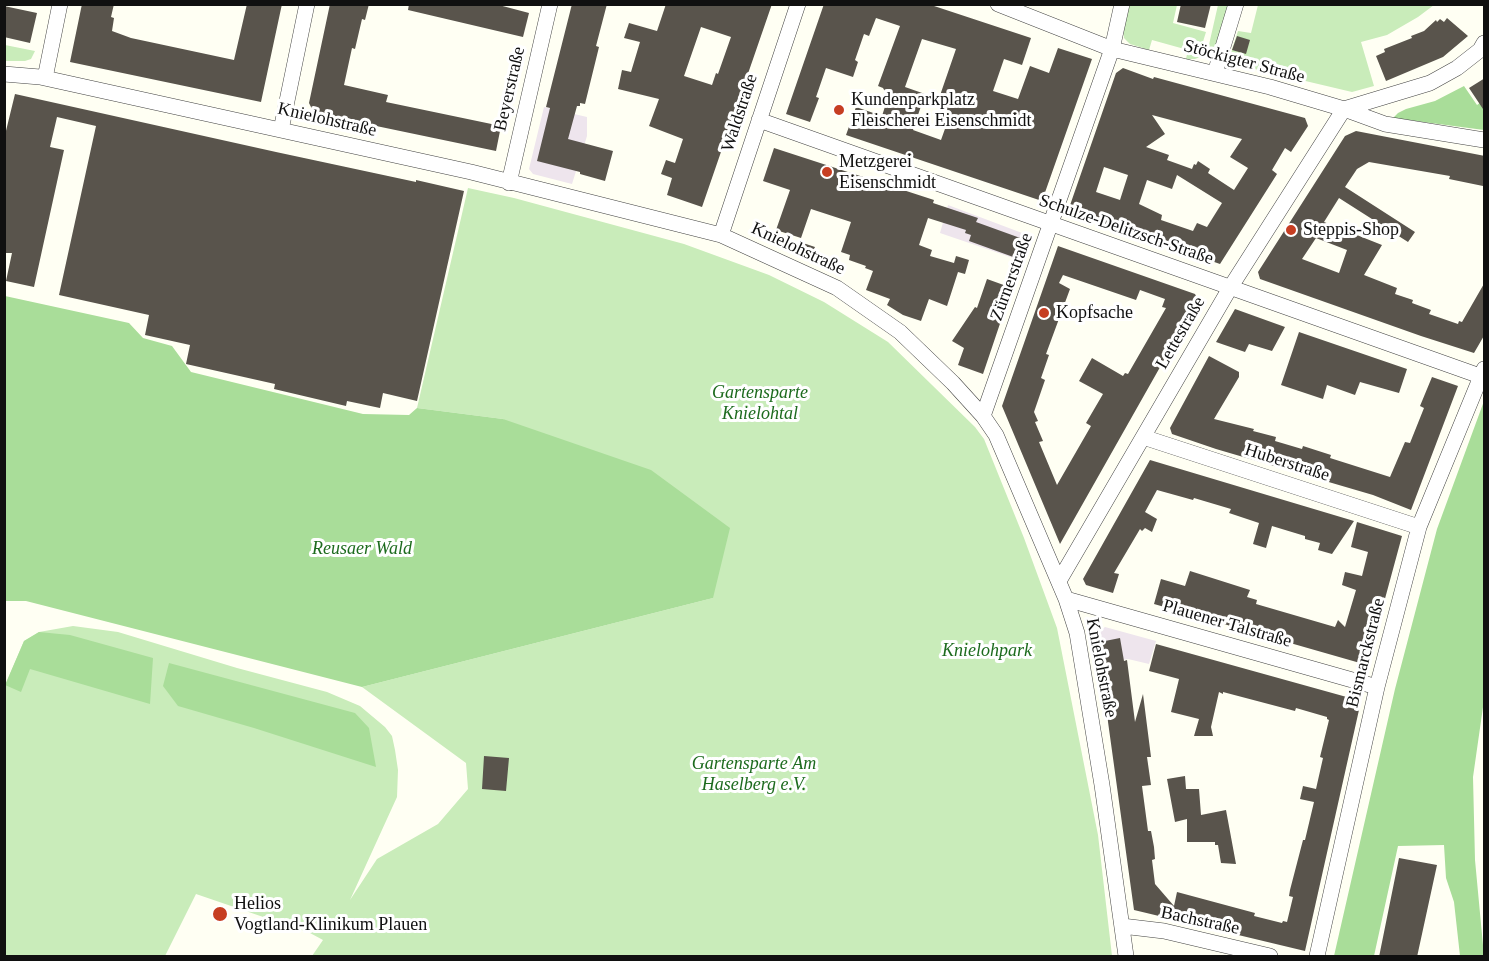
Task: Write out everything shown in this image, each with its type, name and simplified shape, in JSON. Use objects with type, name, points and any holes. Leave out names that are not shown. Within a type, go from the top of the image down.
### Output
[{"type":"street","points":[[45,78],[60,4]]},
{"type":"street","points":[[281,130],[307,4]]},
{"type":"street","name":"Beyerstraße","points":[[509,183],[550,4]]},
{"type":"street","name":"Waldstraße","points":[[721,235],[798,4]]},
{"type":"street","name":"Stöckigter Straße","points":[[998,4],[1014,7],[1112,49],[1215,73],[1344,109],[1385,124],[1485,140]]},
{"type":"street","name":"Zürnerstraße","points":[[983,416],[1112,49],[1122,4]]},
{"type":"street","points":[[1215,73],[1236,4]]},
{"type":"street","points":[[1344,109],[1430,83],[1457,68],[1480,50],[1485,43]]},
{"type":"street","name":"Knielohstraße","points":[[4,74],[45,78],[471,172],[721,235],[837,288],[900,332],[953,383],[983,416],[996,435],[1066,599],[1077,633],[1126,957]]},
{"type":"street","name":"Lettestraße","points":[[1059,581],[1230,288],[1344,109]]},
{"type":"street","name":"Schulze-Delitzsch-Straße","points":[[759,120],[1230,288],[1482,372]]},
{"type":"street","name":"Bismarckstraße","points":[[1317,957],[1377,687],[1419,527],[1482,372]]},
{"type":"street","name":"Huberstraße","points":[[1143,437],[1419,527]]},
{"type":"street","name":"Plauener Talstraße","points":[[1066,599],[1377,687]]},
{"type":"street","name":"Bachstraße","points":[[1122,926],[1164,932],[1270,957]]},
{"type":"shaded area","points":[[544,107],[587,117],[587,136],[572,184],[533,174],[529,169]]},
{"type":"shaded area","points":[[948,205],[1030,236],[1022,261],[940,233]]},
{"type":"shaded area","points":[[1105,627],[1156,641],[1149,664],[1128,659],[1097,664],[1094,641],[1096,634]]},
{"type":"green space","points":[[1129,5],[1177,5],[1173,23],[1206,32],[1201,48],[1205,55],[1195,59],[1186,59],[1188,50],[1152,40],[1149,50],[1130,44],[1124,38],[1123,29]]},
{"type":"green space","points":[[1218,5],[1229,5],[1215,47],[1210,52],[1208,49]]},
{"type":"green space","points":[[1258,5],[1434,5],[1387,35],[1361,42],[1374,86],[1352,92],[1242,66],[1230,56],[1238,31],[1251,33]]},
{"type":"green space","points":[[4,45],[35,51],[31,59],[25,61],[5,61]]},
{"type":"green space","points":[[1464,86],[1477,105],[1484,100],[1484,130],[1393,118],[1406,109],[1435,101]]},
{"type":"green space","points":[[468,188],[514,198],[684,244],[769,275],[824,302],[888,342],[975,427],[984,439],[1057,628],[1098,835],[1112,956],[312,956],[323,940],[310,933],[196,894],[165,956],[5,956],[5,686],[24,641],[39,632],[73,626],[118,632],[327,692],[360,706],[385,727],[392,736],[395,750],[398,770],[397,797],[350,900],[377,859],[438,824],[468,789],[466,763],[362,687],[713,598],[503,419],[417,408]]},
{"type":"green space","name":"Reusaer Wald","points":[[5,296],[129,323],[143,338],[172,346],[191,372],[363,414],[409,415],[417,408],[503,419],[651,470],[730,528],[713,598],[362,687],[26,601],[5,601]]},
{"type":"green space","points":[[1484,401],[1484,700],[1473,777],[1475,860],[1484,956],[1460,956],[1454,902],[1446,878],[1444,845],[1398,846],[1374,956],[1334,956],[1395,689],[1437,529]]},
{"type":"green space","points":[[39,632],[70,635],[153,658],[150,704],[30,669],[21,692],[5,685],[24,641]]},
{"type":"green space","points":[[169,663],[355,713],[369,728],[376,767],[178,706],[163,686]]},
{"type":"building","points":[[82,4],[114,4],[111,17],[114,18],[112,31],[131,38],[234,60],[247,4],[282,4],[261,102],[70,62]]},
{"type":"building","points":[[330,4],[369,4],[365,20],[362,19],[355,49],[352,48],[344,85],[388,95],[386,102],[501,126],[496,151],[314,113],[309,103]]},
{"type":"building","points":[[409,4],[495,4],[529,13],[523,37],[408,10]]},
{"type":"building","points":[[572,4],[607,4],[585,104],[580,103],[580,106],[577,106],[568,139],[613,151],[605,181],[537,161],[550,108],[546,107]]},
{"type":"building","points":[[666,4],[772,4],[702,207],[667,195],[672,178],[661,174],[666,160],[675,163],[683,139],[649,126],[659,99],[618,89],[622,70],[631,72],[640,42],[624,38],[629,23],[657,31]],"holes":[[[701,27],[731,37],[712,85],[684,76]]]},
{"type":"building","points":[[824,4],[928,4],[1031,38],[1022,65],[1004,59],[993,91],[1018,99],[1030,66],[1049,73],[1058,48],[1092,59],[1042,201],[846,135],[856,107],[882,116],[888,97],[883,88],[878,86],[900,26],[876,18],[869,36],[864,34],[855,60],[858,62],[853,77],[826,68],[816,97],[819,98],[810,122],[786,114]],"holes":[[[922,39],[956,49],[936,107],[951,112],[941,140],[913,130],[925,94],[905,87]]]},
{"type":"building","points":[[1181,4],[1211,4],[1205,28],[1177,22]]},
{"type":"building","points":[[4,6],[37,13],[30,43],[4,37]]},
{"type":"building","points":[[1447,18],[1468,36],[1443,57],[1386,81],[1376,56],[1385,52],[1384,49],[1424,31],[1436,20],[1437,22],[1440,19],[1444,22]]},
{"type":"building","points":[[1237,36],[1250,40],[1246,54],[1232,50]]},
{"type":"building","points":[[1123,68],[1153,79],[1154,77],[1305,118],[1308,126],[1291,152],[1285,148],[1272,170],[1277,174],[1220,264],[1068,211],[1116,73]],"holes":[[[1152,115],[1242,139],[1230,157],[1248,168],[1234,190],[1208,173],[1210,169],[1198,161],[1192,169],[1167,160],[1169,155],[1146,147],[1165,134]],[[1104,167],[1128,175],[1120,200],[1096,192]],[[1177,175],[1222,203],[1207,227],[1197,223],[1193,231],[1161,220],[1162,215],[1139,204],[1147,180],[1172,189]]]},
{"type":"building","points":[[1485,78],[1485,112],[1469,88]]},
{"type":"building","points":[[15,94],[464,191],[417,401],[383,393],[380,408],[347,401],[346,406],[274,389],[275,384],[186,364],[190,345],[145,335],[149,315],[59,295],[96,126],[57,117],[50,147],[64,150],[34,287],[6,281],[12,253],[4,253],[4,139]]},
{"type":"building","points":[[1356,131],[1485,156],[1483,186],[1449,179],[1450,176],[1369,162],[1357,169],[1345,187],[1415,232],[1408,242],[1339,198],[1324,222],[1382,245],[1364,275],[1397,288],[1395,294],[1413,300],[1412,303],[1431,310],[1429,314],[1458,324],[1459,321],[1462,322],[1485,282],[1485,334],[1474,353],[1260,279],[1258,272],[1345,136]],"holes":[[[1316,238],[1347,250],[1339,273],[1302,259]]]},
{"type":"building","points":[[774,148],[934,200],[933,203],[978,218],[976,222],[1023,239],[1016,258],[969,241],[971,235],[965,233],[966,230],[928,218],[919,245],[932,250],[930,256],[954,263],[956,256],[969,260],[965,274],[958,272],[947,306],[929,299],[921,321],[903,315],[887,305],[890,299],[866,290],[873,271],[849,260],[850,255],[841,252],[851,222],[811,209],[801,238],[776,230],[790,190],[763,181]]},
{"type":"building","points":[[800,242],[815,247],[810,259],[796,254]]},
{"type":"building","points":[[1058,246],[1195,294],[1198,300],[1060,544],[1002,406]],"holes":[[[1063,275],[1136,300],[1140,290],[1165,299],[1162,307],[1166,308],[1128,374],[1125,373],[1123,376],[1092,358],[1079,381],[1103,394],[1086,423],[1091,426],[1057,485],[1039,442],[1043,441],[1035,422],[1038,421],[1034,412],[1045,380],[1041,378],[1049,355],[1046,354],[1070,289],[1059,283]]]},
{"type":"building","points":[[987,279],[1012,288],[983,374],[958,365],[964,348],[952,341],[975,307],[977,308]]},
{"type":"building","points":[[1235,309],[1285,327],[1272,351],[1249,344],[1245,352],[1216,342]]},
{"type":"building","points":[[1299,332],[1407,369],[1399,393],[1360,382],[1355,395],[1327,385],[1323,399],[1281,385]]},
{"type":"building","points":[[1209,356],[1239,372],[1239,377],[1214,419],[1254,429],[1253,431],[1276,437],[1275,441],[1302,449],[1303,446],[1331,455],[1330,458],[1390,477],[1405,442],[1410,443],[1424,408],[1420,406],[1432,377],[1458,386],[1411,510],[1373,495],[1172,434],[1170,428]]},
{"type":"building","points":[[1150,460],[1354,521],[1332,554],[1318,550],[1320,543],[1305,539],[1305,536],[1272,526],[1266,548],[1253,544],[1259,523],[1229,513],[1231,509],[1157,490],[1145,512],[1157,519],[1152,532],[1145,528],[1142,531],[1140,529],[1114,573],[1119,574],[1113,593],[1086,585],[1083,579]]},
{"type":"building","points":[[1357,522],[1402,536],[1367,665],[1154,604],[1161,579],[1185,586],[1190,571],[1250,590],[1247,597],[1257,600],[1256,604],[1335,627],[1338,620],[1345,627],[1356,590],[1342,585],[1345,572],[1362,576],[1368,552],[1351,547]]},
{"type":"building","points":[[1120,638],[1124,661],[1127,660],[1135,722],[1143,694],[1151,757],[1147,757],[1151,785],[1142,786],[1148,831],[1151,831],[1154,847],[1155,859],[1152,860],[1155,884],[1174,906],[1177,892],[1255,913],[1254,916],[1282,923],[1287,922],[1293,897],[1289,896],[1290,890],[1314,802],[1300,799],[1303,786],[1316,789],[1323,758],[1320,757],[1329,720],[1327,717],[1296,708],[1295,711],[1219,692],[1211,727],[1213,736],[1194,736],[1199,719],[1171,712],[1179,679],[1149,671],[1156,644],[1361,701],[1305,951],[1134,910],[1100,664],[1103,664],[1100,642]]},
{"type":"building","points":[[484,756],[509,758],[506,791],[482,789]]},
{"type":"building","points":[[1185,776],[1186,789],[1199,789],[1201,815],[1226,810],[1236,864],[1221,863],[1218,845],[1215,845],[1215,842],[1187,842],[1187,819],[1175,822],[1167,779]]},
{"type":"building","points":[[1399,858],[1437,865],[1417,957],[1379,957]]},
{"type":"place","name":"Kundenparkplatz Fleischerei Eisenschmidt","points":[[839,110]]},
{"type":"place","name":"Metzgerei Eisenschmidt","points":[[827,172]]},
{"type":"place","name":"Steppis-Shop","points":[[1291,230]]},
{"type":"place","name":"Kopfsache","points":[[1044,313]]},
{"type":"place","name":"Helios Vogtland-Klinikum Plauen","points":[[220,914]]},
{"type":"park label","name":"Gartensparte Knielohtal","points":[[760,403]]},
{"type":"park label","name":"Knielohpark","points":[[987,651]]},
{"type":"park label","name":"Gartensparte Am Haselberg e.V.","points":[[754,774]]}]
